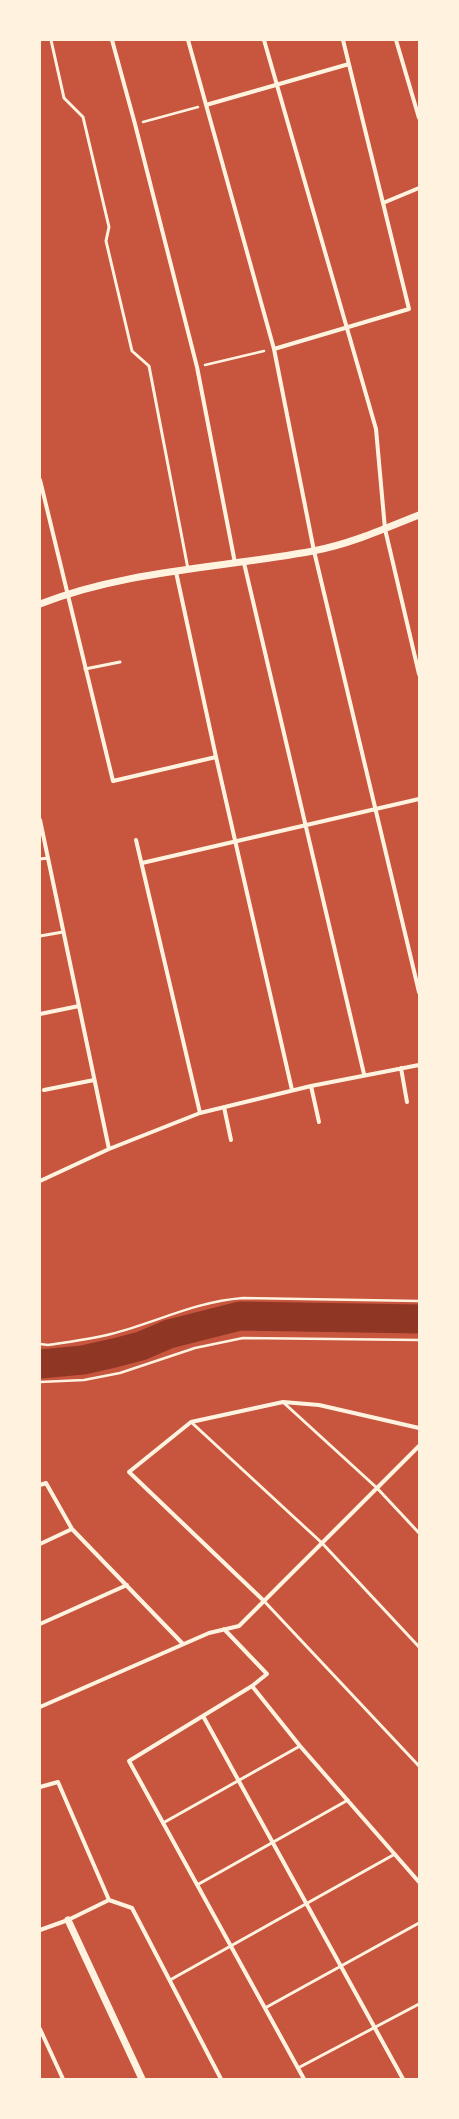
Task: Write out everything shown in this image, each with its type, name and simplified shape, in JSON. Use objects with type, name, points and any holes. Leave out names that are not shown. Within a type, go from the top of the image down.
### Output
[{"type":"street","points":[[112,40],[197,368],[235,564]]},
{"type":"street","points":[[188,40],[274,349],[314,551],[419,992]]},
{"type":"street","points":[[264,40],[348,327],[376,429],[385,529],[419,674]]},
{"type":"street","points":[[274,349],[409,308],[343,40]]},
{"type":"street","points":[[396,40],[419,118]]},
{"type":"street","points":[[206,105],[349,64]]},
{"type":"street","points":[[383,203],[419,188]]},
{"type":"street","points":[[40,480],[113,781],[216,757]]},
{"type":"street","points":[[40,604],[67,593],[117,581],[244,563],[314,551],[347,543],[419,515]]},
{"type":"street","points":[[244,563],[364,1074]]},
{"type":"street","points":[[176,572],[216,757],[292,1090]]},
{"type":"street","points":[[142,863],[419,798]]},
{"type":"street","points":[[40,820],[109,1149]]},
{"type":"street","points":[[136,840],[200,1113]]},
{"type":"street","points":[[40,1014],[79,1006]]},
{"type":"street","points":[[40,1181],[109,1149],[200,1113],[364,1074],[419,1065]]},
{"type":"street","points":[[401,1068],[407,1102]]},
{"type":"street","points":[[44,1090],[94,1080]]},
{"type":"street","points":[[311,1086],[319,1122]]},
{"type":"street","points":[[224,1107],[231,1140]]},
{"type":"street","points":[[264,1601],[129,1472],[191,1422],[283,1402],[319,1405],[419,1428]]},
{"type":"street","points":[[40,1707],[209,1633],[239,1626],[419,1446]]},
{"type":"street","points":[[40,1486],[46,1483],[72,1529],[183,1644]]},
{"type":"street","points":[[40,1544],[72,1529]]},
{"type":"street","points":[[40,1624],[127,1585]]},
{"type":"street","points":[[224,1630],[267,1674],[252,1686],[129,1762],[304,2079]]},
{"type":"street","points":[[252,1686],[300,1746],[396,1853],[419,1882]]},
{"type":"street","points":[[203,1716],[403,2079]]},
{"type":"street","points":[[40,1787],[58,1782],[109,1900]]},
{"type":"street","points":[[40,1930],[68,1920],[109,1900],[132,1908],[222,2079]]},
{"type":"street","points":[[68,1920],[142,2079]]},
{"type":"street","points":[[40,2029],[63,2079]]},
{"type":"lane","points":[[51,40],[64,98],[83,117],[109,226],[106,240],[132,351],[149,366],[188,570]]},
{"type":"lane","points":[[85,669],[120,662]]},
{"type":"lane","points":[[40,859],[48,858]]},
{"type":"lane","points":[[40,936],[63,932]]},
{"type":"lane","points":[[283,1402],[377,1488],[419,1533]]},
{"type":"lane","points":[[191,1422],[322,1543],[419,1647]]},
{"type":"lane","points":[[264,1601],[419,1766]]},
{"type":"lane","points":[[163,1823],[300,1746]]},
{"type":"lane","points":[[197,1885],[348,1800]]},
{"type":"lane","points":[[170,1980],[396,1853]]},
{"type":"lane","points":[[265,2008],[419,1923]]},
{"type":"lane","points":[[298,2068],[419,2004]]},
{"type":"path","points":[[135,124],[206,105]]},
{"type":"path","points":[[197,368],[274,349]]},
{"type":"path","points":[[40,1344],[48,1345],[111,1334],[178,1311],[218,1300],[243,1298],[419,1301]]},
{"type":"path","points":[[40,1382],[84,1380],[120,1373],[195,1348],[243,1338],[419,1340]]},
{"type":"waterway","points":[[40,1364],[83,1360],[114,1353],[141,1346],[169,1334],[240,1316],[419,1319]]}]
